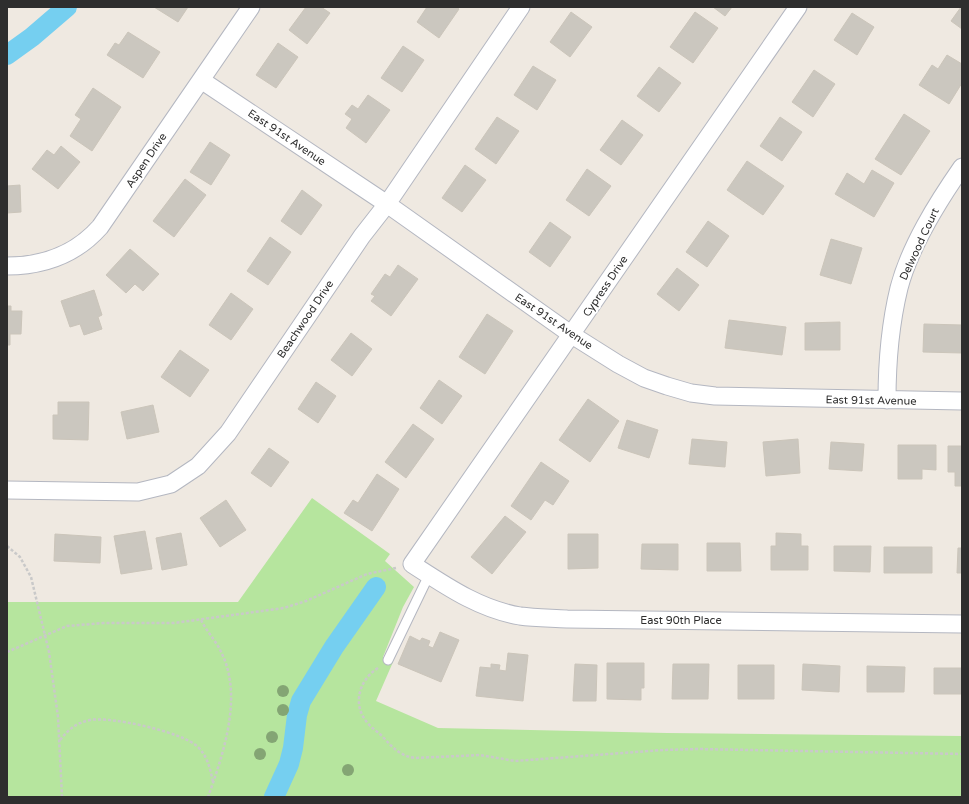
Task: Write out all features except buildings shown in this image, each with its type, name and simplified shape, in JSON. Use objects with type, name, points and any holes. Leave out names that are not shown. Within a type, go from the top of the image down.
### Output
[{"type":"street","name":"Aspen Drive","points":[[7,266],[25,266],[53,260],[92,236],[100,227],[252,7]]},
{"type":"street","name":"Beachwood Drive","points":[[7,490],[138,492],[171,484],[184,477],[214,450],[228,433],[362,236],[387,204],[521,7]]},
{"type":"street","name":"Cypress Drive","points":[[412,564],[798,7]]},
{"type":"street","name":"East 91st Avenue","points":[[201,80],[387,204],[572,335],[618,364],[644,378],[691,393],[722,397],[962,401]]},
{"type":"street","name":"Delwood Court","points":[[887,400],[887,365],[892,324],[900,286],[915,247],[931,215],[962,167]]},
{"type":"street","name":"East 90th Place","points":[[412,564],[463,596],[482,605],[521,616],[567,619],[962,624]]},
{"type":"lane","points":[[388,660],[429,575]]},
{"type":"path","points":[[7,546],[20,557],[31,577],[45,634],[56,695],[60,740],[62,797]]},
{"type":"path","points":[[7,652],[45,634],[67,626],[83,624],[174,623],[284,608],[306,601],[367,574],[412,564]]},
{"type":"path","points":[[201,620],[223,654],[230,691],[230,714],[226,736],[208,797]]},
{"type":"path","points":[[388,660],[370,673],[363,681],[360,692],[360,711],[366,721],[404,756],[415,758],[480,755],[514,761],[663,750],[698,749],[962,754]]},
{"type":"path","points":[[60,740],[68,730],[78,724],[91,720],[105,719],[174,734],[187,738],[204,753],[209,764],[213,782]]},
{"type":"green space","points":[[312,498],[390,554],[385,561],[414,587],[403,607],[383,657],[393,662],[376,701],[438,728],[667,733],[962,736],[962,797],[7,797],[7,602],[238,602]]},
{"type":"waterway","points":[[7,55],[32,37],[67,7]]},
{"type":"waterway","points":[[274,797],[289,764],[293,748],[297,715],[301,701],[334,647],[376,587]]}]
